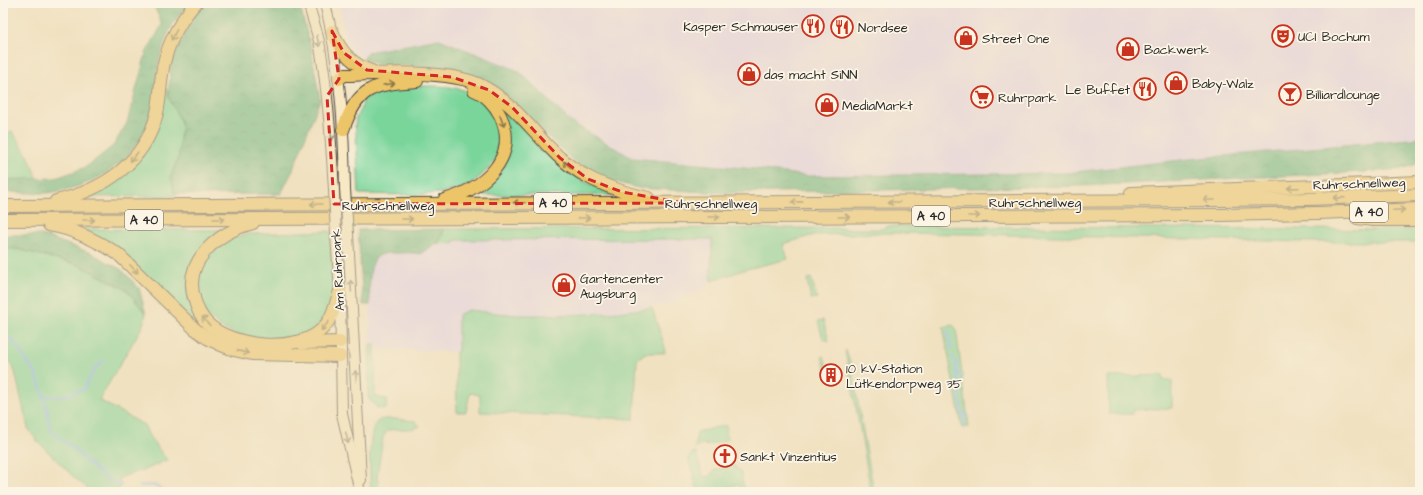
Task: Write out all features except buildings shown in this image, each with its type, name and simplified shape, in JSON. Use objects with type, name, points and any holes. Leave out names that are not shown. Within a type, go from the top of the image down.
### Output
[{"type":"highway","points":[[6,206],[51,202],[81,194],[109,180],[122,170],[136,155],[148,136],[160,99],[165,59],[173,38],[184,19],[196,3]]},
{"type":"highway","points":[[332,31],[340,48],[353,62],[367,70],[385,73]]},
{"type":"highway","points":[[339,79],[344,75],[351,74],[385,73],[440,76],[477,83],[494,93],[512,107],[560,158],[573,170],[588,179],[622,192],[684,203]]},
{"type":"highway","points":[[343,130],[350,112],[356,102],[372,88],[385,84],[418,81],[461,84],[479,92],[492,102],[503,121],[506,132],[503,156],[494,171],[477,186],[462,195],[437,202],[422,204]]},
{"type":"highway","points":[[1372,184],[1397,181],[1420,174]]},
{"type":"highway","points":[[1054,201],[1145,192],[1420,182]]},
{"type":"highway","name":"Ruhrschnellweg","points":[[6,206],[1054,201],[1308,199],[1420,195]]},
{"type":"highway","name":"Ruhrschnellweg","points":[[5,220],[1178,215],[1318,213],[1420,209]]},
{"type":"highway","points":[[1318,213],[1373,220],[1420,220]]},
{"type":"highway","points":[[281,219],[240,226],[218,240],[202,253],[195,265],[191,285],[196,305],[208,324],[222,334],[243,341],[268,344],[340,342]]},
{"type":"highway","points":[[5,220],[56,226],[87,236],[104,245],[118,254],[130,265],[195,330],[221,345],[252,354],[340,356]]},
{"type":"highway","points":[[290,344],[306,340],[320,331],[328,323],[333,314],[340,291]]},
{"type":"main road","name":"Am Ruhrpark","points":[[308,3],[318,40],[327,96],[332,143],[340,291],[342,414],[360,492]]},
{"type":"main road","name":"Am Ruhrpark","points":[[324,3],[332,31],[339,79],[343,130],[362,476],[360,492]]},
{"type":"main road","points":[[327,96],[332,85],[339,79]]},
{"type":"main road","points":[[340,356],[354,339]]},
{"type":"main road","points":[[340,342],[354,339]]},
{"type":"highlighted area","points":[[332,31],[344,53],[367,70],[452,77],[489,90],[512,107],[560,158],[588,179],[622,192],[684,203],[334,204],[327,96],[339,79]]},
{"type":"shaded area","name":"Ruhrpark","points":[[339,3],[1417,3],[1420,4],[1420,138],[1190,159],[1066,173],[807,176],[755,169],[632,158],[571,122],[519,71],[398,47],[368,52],[363,59],[353,52],[346,42]]},
{"type":"shaded area","points":[[712,239],[711,281],[703,291],[679,298],[673,304],[609,313],[567,315],[516,315],[468,310],[458,316],[458,352],[375,349],[375,343],[370,344],[370,276],[373,263],[378,257],[385,253],[420,254],[437,244],[453,243],[454,240]]},
{"type":"green space","points":[[153,3],[189,3],[175,21],[165,40],[160,60],[152,114],[145,131],[135,146],[124,159],[111,170],[81,185],[46,193],[3,192],[3,180],[56,178],[86,167],[113,146],[127,123],[146,53],[162,25]]},
{"type":"green space","points":[[208,3],[299,3],[311,48],[320,100],[292,172],[281,194],[175,194],[171,177],[179,155],[181,123],[168,96],[171,63],[196,13]]},
{"type":"green space","points":[[439,39],[519,71],[571,122],[632,158],[755,169],[807,176],[1066,173],[1190,159],[1420,138],[1420,163],[1402,169],[1364,172],[1083,186],[724,193],[638,188],[596,177],[570,158],[500,90],[478,78],[455,71],[413,66],[377,64],[363,59],[368,52]]},
{"type":"green space","points":[[415,86],[444,86],[464,90],[482,101],[496,118],[500,126],[501,143],[496,158],[487,170],[476,180],[464,187],[453,190],[441,193],[413,195],[359,194],[355,127],[356,118],[363,104],[361,102],[377,89]]},
{"type":"green space","points":[[166,88],[181,123],[179,155],[171,177],[175,196],[82,197],[128,169]]},
{"type":"green space","points":[[496,99],[565,169],[585,182],[616,195],[469,195],[504,164]]},
{"type":"green space","points":[[12,131],[28,156],[38,179],[3,180],[3,138]]},
{"type":"green space","points":[[888,226],[1420,230],[1420,242],[1307,242],[885,233],[814,235],[783,244],[788,259],[747,269],[711,281],[712,239],[454,240],[454,243],[437,244],[443,236],[443,229],[881,229]]},
{"type":"green space","points":[[80,229],[226,230],[188,277],[215,333],[330,347],[330,349],[252,349],[206,331]]},
{"type":"green space","points":[[443,229],[441,238],[438,242],[420,254],[388,253],[377,257],[370,273],[370,305],[363,305],[358,230]]},
{"type":"green space","points":[[330,231],[334,292],[327,317],[312,332],[290,340],[256,339],[239,335],[220,327],[206,314],[198,294],[197,280],[206,257],[221,243],[247,234]]},
{"type":"green space","points":[[3,235],[42,235],[91,253],[122,270],[139,288],[146,314],[127,290],[79,265],[21,250],[3,248]]},
{"type":"green space","points":[[3,248],[21,250],[79,265],[127,290],[146,314],[142,327],[99,400],[144,425],[149,436],[167,460],[119,479],[121,486],[118,489],[120,492],[93,492],[78,481],[37,441],[28,428],[15,372],[12,365],[3,354]]},
{"type":"green space","points":[[811,278],[817,298],[811,299],[807,279]]},
{"type":"green space","points":[[652,308],[664,344],[665,353],[645,353],[637,360],[634,419],[480,412],[480,395],[470,393],[466,412],[457,412],[456,352],[458,352],[458,315],[468,310],[516,315],[567,315],[609,313]]},
{"type":"green space","points":[[823,320],[829,341],[823,339],[818,321]]},
{"type":"green space","points":[[953,325],[956,328],[969,427],[962,428],[943,327]]},
{"type":"green space","points":[[375,343],[375,397],[387,399],[386,409],[377,408],[368,398],[370,344]]},
{"type":"green space","points":[[846,350],[852,369],[874,492],[871,492]]},
{"type":"green space","points":[[824,356],[828,369],[833,370],[834,379],[829,380],[822,357]]},
{"type":"green space","points":[[1163,375],[1163,380],[1172,380],[1172,408],[1133,410],[1132,414],[1109,414],[1108,377]]},
{"type":"green space","points":[[396,419],[415,421],[420,426],[411,429],[388,430],[383,437],[377,477],[380,492],[371,492],[370,454],[374,426],[380,420]]},
{"type":"green space","points":[[726,425],[727,432],[725,435],[728,438],[727,440],[705,446],[706,444],[701,444],[695,448],[697,432]]},
{"type":"green space","points":[[696,452],[703,476],[709,476],[715,470],[734,465],[735,468],[737,468],[741,473],[745,492],[743,492],[738,484],[717,492],[698,492],[688,457],[692,453]]},
{"type":"waterway","points":[[3,331],[13,341],[36,374],[47,408],[49,425],[55,435],[75,449],[109,481],[121,485]]},
{"type":"waterway","points":[[948,331],[951,349]]},
{"type":"waterway","points":[[952,357],[956,362],[958,381]]},
{"type":"waterway","points":[[43,396],[59,397],[84,389],[94,370],[104,360]]},
{"type":"waterway","points":[[957,373],[963,376]]},
{"type":"waterway","points":[[959,392],[965,428]]},
{"type":"waterway","points":[[962,414],[968,417]]},
{"type":"waterway","points":[[140,486],[156,486],[163,492]]},
{"type":"place","name":"Kasper Schmauser","points":[[813,26]]},
{"type":"place","name":"Nordsee","points":[[842,27]]},
{"type":"place","name":"UCI Bochum","points":[[1283,36]]},
{"type":"place","name":"Street One","points":[[966,38]]},
{"type":"place","name":"Backwerk","points":[[1128,49]]},
{"type":"place","name":"das macht SiNN","points":[[749,74]]},
{"type":"place","name":"Baby-Walz","points":[[1176,83]]},
{"type":"place","name":"Le Buffet","points":[[1145,89]]},
{"type":"place","name":"Billiardlounge","points":[[1290,94]]},
{"type":"place","name":"Ruhrpark","points":[[982,97]]},
{"type":"place","name":"MediaMarkt","points":[[827,105]]},
{"type":"place","name":"Gartencenter Augsburg","points":[[564,285]]},
{"type":"place","name":"10 kV-Station Lütkendorpweg 35","points":[[831,375]]},
{"type":"place","name":"Sankt Vinzentius","points":[[725,456]]}]
